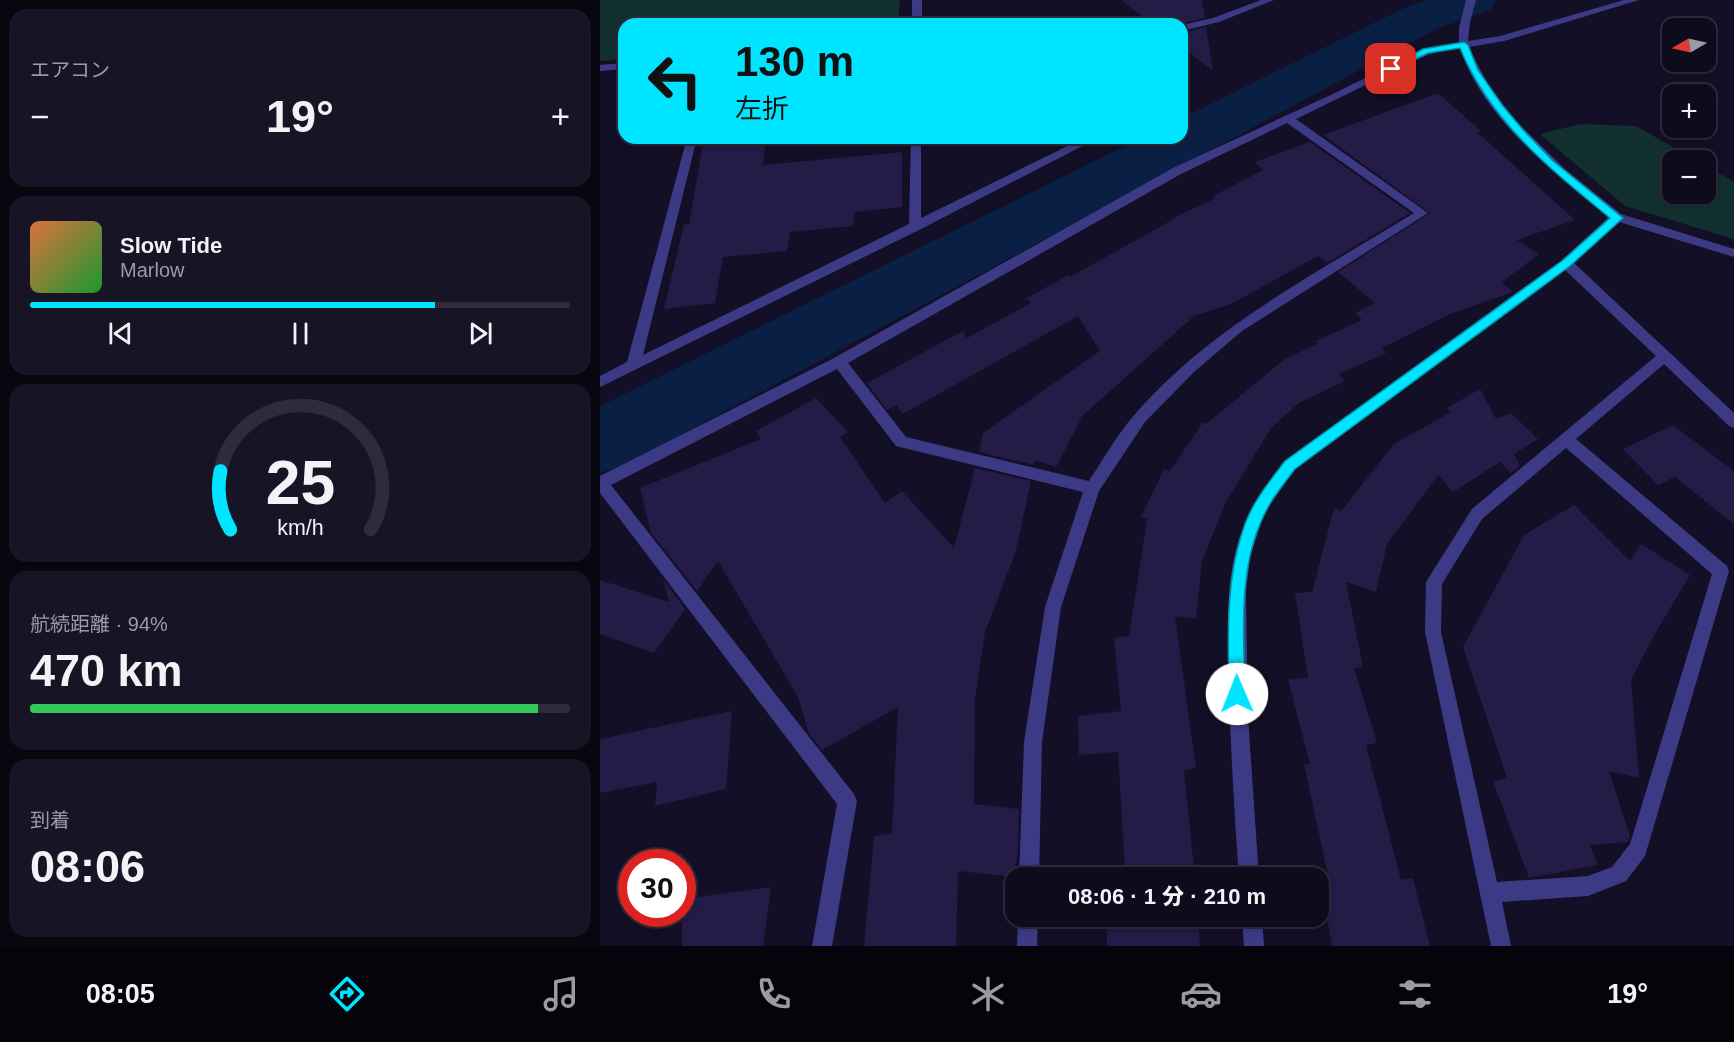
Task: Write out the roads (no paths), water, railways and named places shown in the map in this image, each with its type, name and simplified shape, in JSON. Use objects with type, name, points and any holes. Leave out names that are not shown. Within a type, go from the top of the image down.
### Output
[{"type":"street","points":[[916,18],[917,0]]},
{"type":"street","points":[[1188,27],[1216,20],[1269,0]]},
{"type":"street","points":[[1471,0],[1464,21],[1464,45],[1474,70],[1498,107],[1549,163],[1617,218],[1734,254]]},
{"type":"street","points":[[822,946],[847,801],[600,483],[839,362],[1177,171],[1426,51],[1501,39],[1634,0]]},
{"type":"street","points":[[600,68],[618,66]]},
{"type":"street","points":[[1029,867],[1033,742],[1053,607],[1092,488],[1140,418],[1189,368],[1237,328],[1422,213],[1288,119]]},
{"type":"street","points":[[633,366],[690,144]]},
{"type":"street","points":[[915,227],[916,144]]},
{"type":"street","points":[[600,382],[1081,144]]},
{"type":"street","points":[[1248,867],[1238,715],[1236,611],[1242,563],[1256,516],[1269,492],[1290,465],[1566,263],[1617,218]]},
{"type":"street","points":[[1566,263],[1734,422]]},
{"type":"street","points":[[1501,946],[1432,632],[1434,582],[1478,514],[1665,356]]},
{"type":"street","points":[[839,362],[901,442],[1092,488]]},
{"type":"street","points":[[1490,893],[1588,886],[1619,874],[1638,849],[1721,571],[1566,439]]},
{"type":"street","points":[[1028,927],[1028,946]]},
{"type":"street","points":[[1253,927],[1254,946]]},
{"type":"waterway","points":[[1188,138],[1419,19],[1473,0]]},
{"type":"waterway","points":[[600,442],[1177,144]]}]
